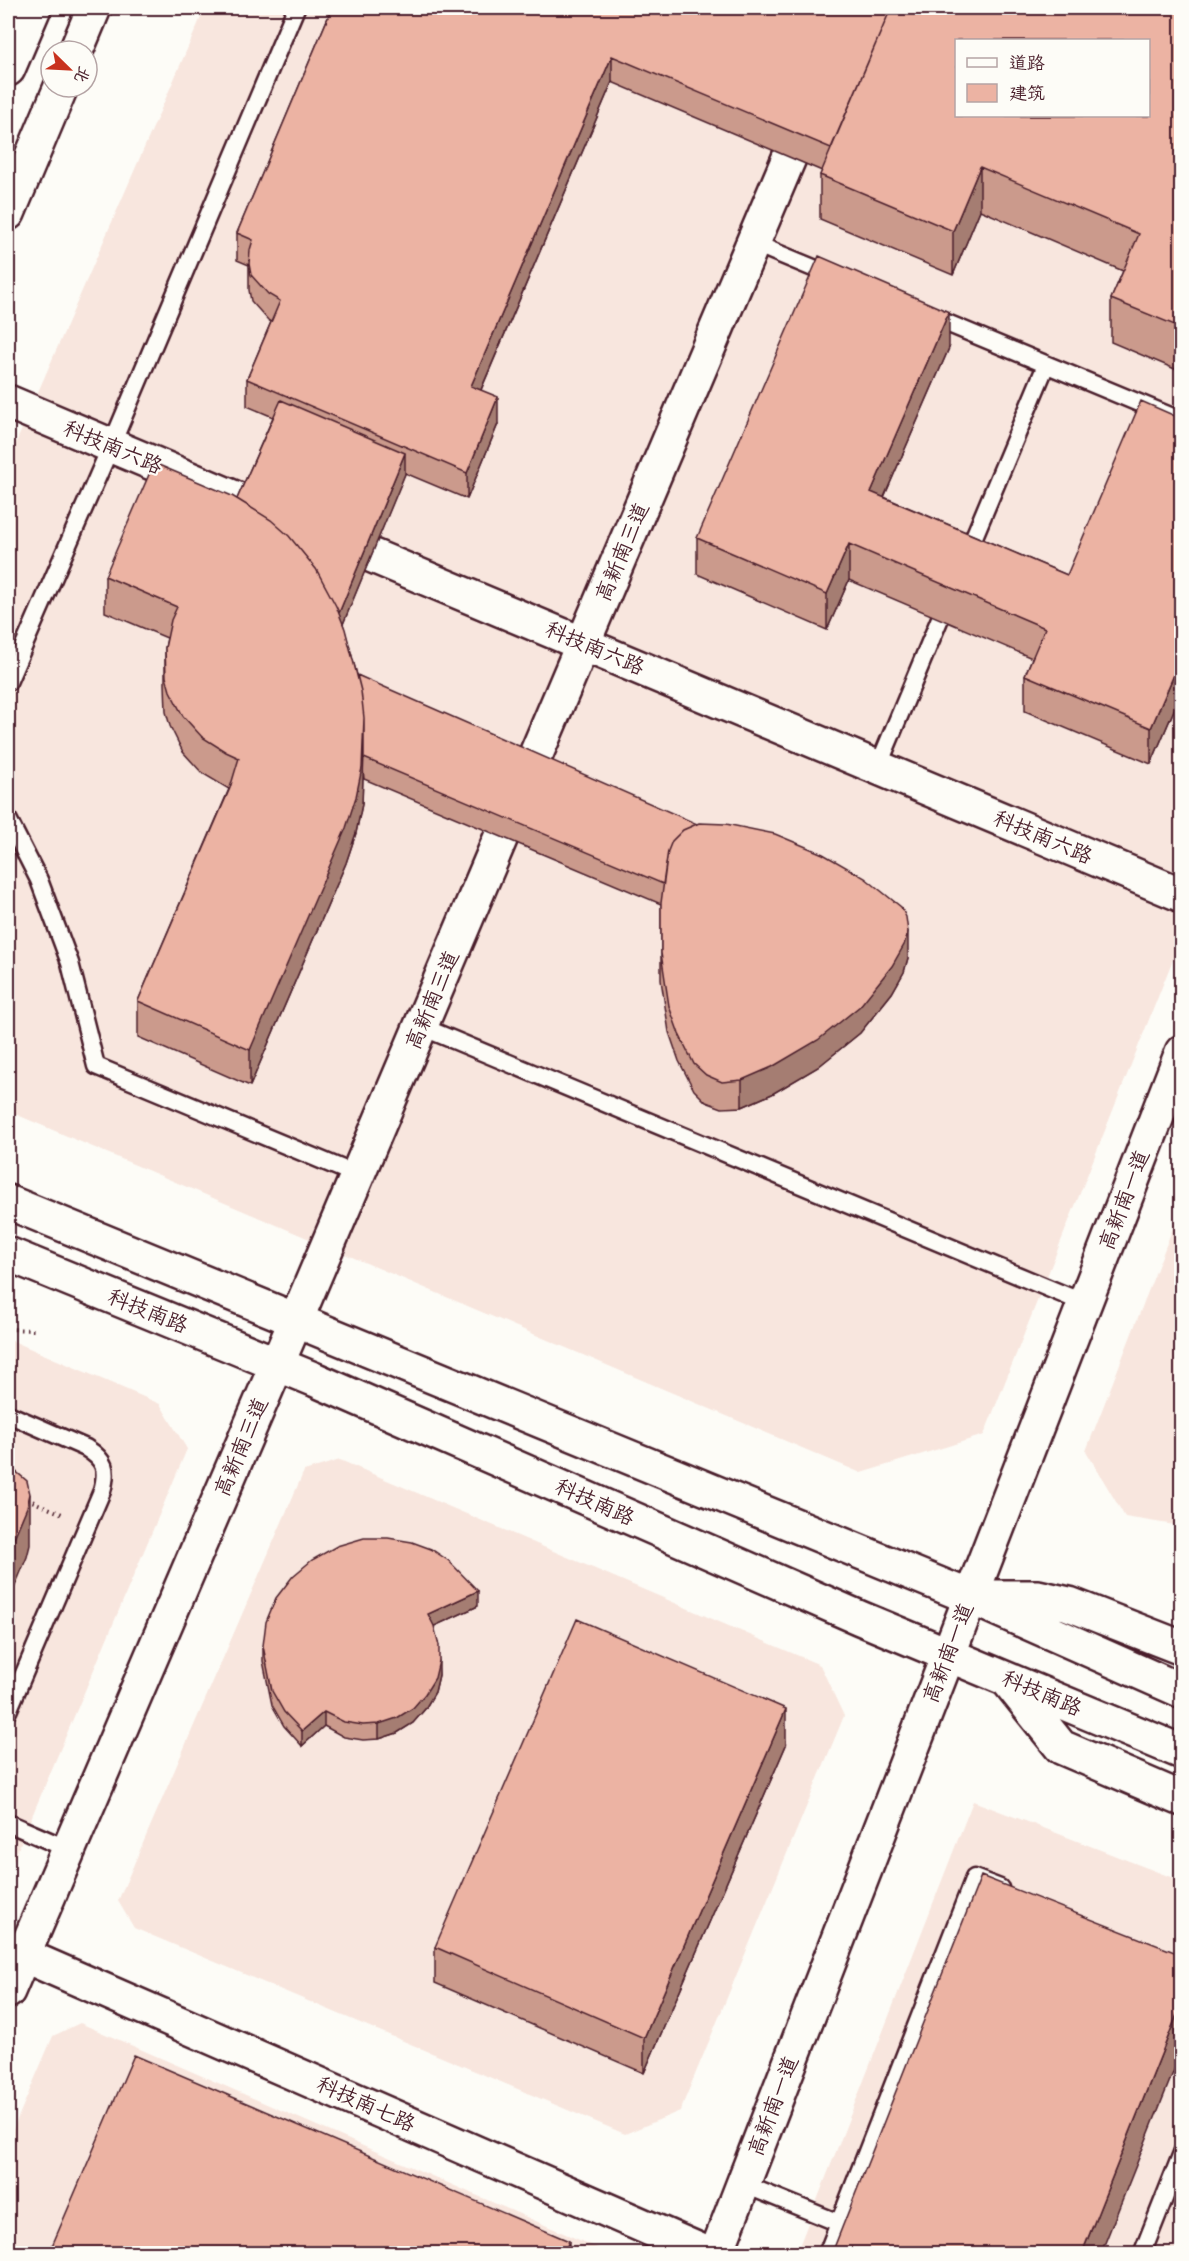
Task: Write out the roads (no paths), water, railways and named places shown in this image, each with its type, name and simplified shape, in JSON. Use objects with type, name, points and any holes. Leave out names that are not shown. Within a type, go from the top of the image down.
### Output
[{"type":"street","points":[[8,69],[34,8]]},
{"type":"street","points":[[81,39],[94,8]]},
{"type":"street","name":"高新南三道","points":[[8,1991],[296,1320],[817,93]]},
{"type":"street","points":[[8,213],[56,99]]},
{"type":"street","name":"科技南六路","points":[[8,402],[1182,895]]},
{"type":"street","name":"高新南一道","points":[[716,2253],[1182,1052]]},
{"type":"street","points":[[8,1202],[970,1597],[1182,1691]]},
{"type":"street","name":"科技南路","points":[[8,1254],[277,1364],[948,1654],[1182,1752]]},
{"type":"street","points":[[970,1597],[1038,1597],[1069,1604],[1182,1648]]},
{"type":"street","points":[[1006,1678],[1061,1747],[1182,1799]]},
{"type":"street","name":"科技南七路","points":[[23,1955],[708,2253]]},
{"type":"lane","points":[[8,682],[111,446],[296,8]]},
{"type":"lane","points":[[753,243],[851,284]]},
{"type":"lane","points":[[916,310],[1182,421]]},
{"type":"lane","points":[[878,767],[1046,365]]},
{"type":"lane","points":[[8,819],[39,880],[70,963],[96,1066],[357,1175]]},
{"type":"lane","points":[[420,1026],[1084,1303]]},
{"type":"lane","points":[[8,1414],[98,1455],[106,1476],[102,1491],[8,1711]]},
{"type":"lane","points":[[8,1823],[68,1849]]},
{"type":"lane","points":[[827,2253],[974,1878],[1018,1895]]},
{"type":"lane","points":[[1142,2253],[1182,2153]]},
{"type":"lane","points":[[743,2184],[839,2223]]}]
